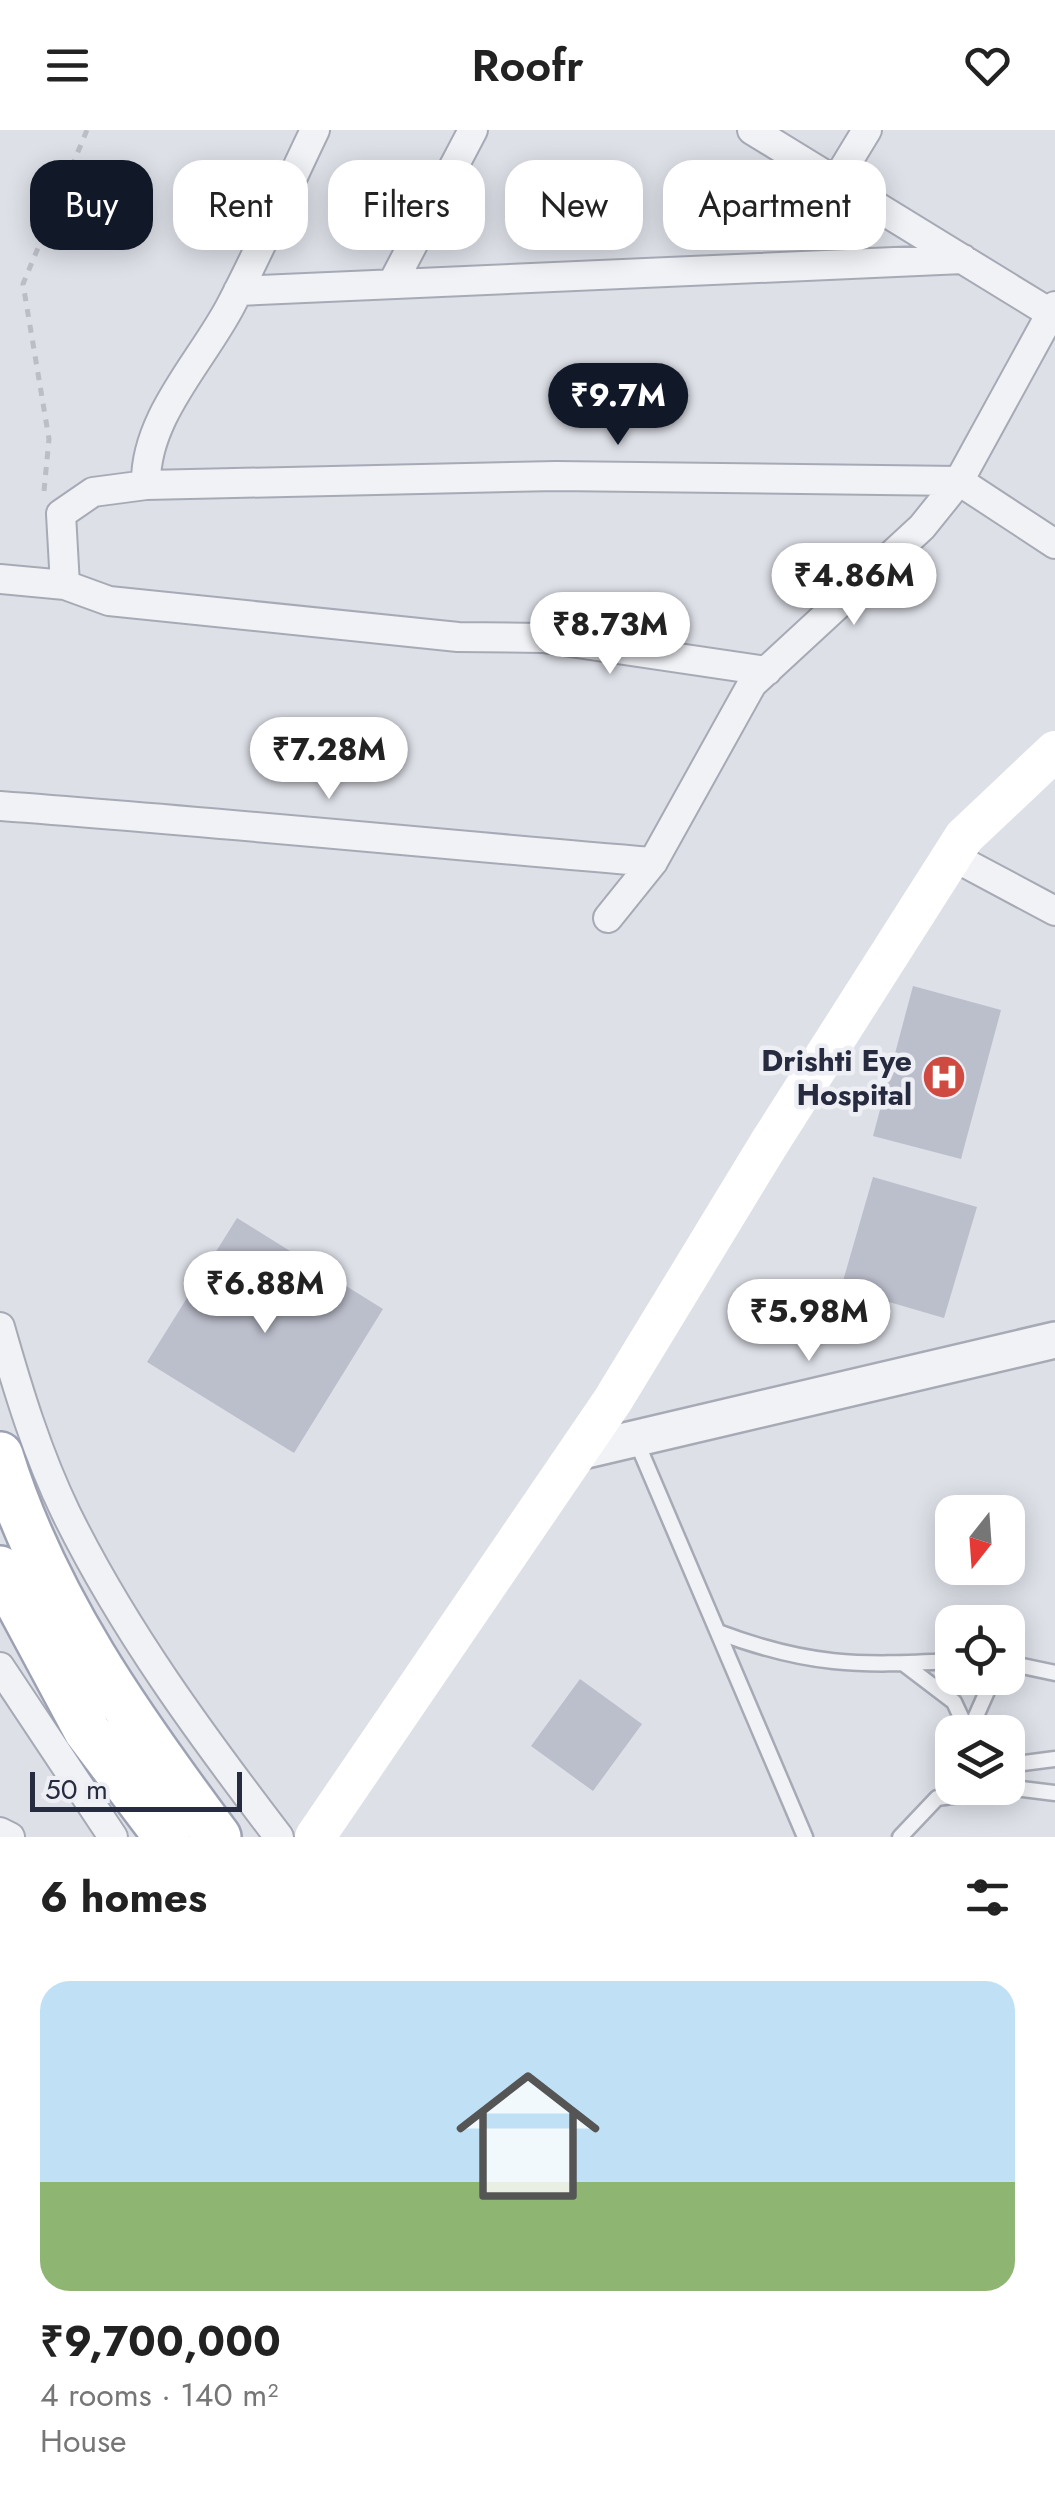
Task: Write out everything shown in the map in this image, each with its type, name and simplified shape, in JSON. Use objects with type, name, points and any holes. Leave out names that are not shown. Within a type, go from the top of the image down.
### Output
[{"type":"main road","points":[[315,1837],[578,1452],[964,838],[1055,750]]},
{"type":"main road","points":[[0,1455],[14,1502],[64,1610],[138,1730],[218,1837]]},
{"type":"main road","points":[[0,1569],[88,1730],[167,1837]]},
{"type":"street","points":[[146,485],[146,468],[159,425],[238,290],[315,130]]},
{"type":"street","points":[[392,284],[473,130]]},
{"type":"street","points":[[752,130],[800,160]]},
{"type":"street","points":[[849,160],[867,130]]},
{"type":"street","points":[[608,918],[653,862],[752,684],[922,527],[959,481],[1054,311],[886,212]]},
{"type":"street","points":[[238,290],[963,259]]},
{"type":"street","points":[[65,585],[62,514],[93,492],[146,485],[556,476],[959,481],[1055,544]]},
{"type":"street","points":[[0,579],[65,585],[109,600],[458,636],[543,638],[767,671]]},
{"type":"street","points":[[0,806],[310,828],[426,844],[653,862]]},
{"type":"street","points":[[952,856],[1055,911]]},
{"type":"street","points":[[0,1326],[26,1416],[66,1512],[103,1580],[222,1762],[279,1837]]},
{"type":"street","points":[[578,1452],[1055,1340]]},
{"type":"street","points":[[0,1666],[112,1837]]},
{"type":"street","points":[[0,1832],[10,1837]]},
{"type":"lane","points":[[636,1438],[805,1837]]},
{"type":"lane","points":[[718,1632],[786,1655],[854,1666],[935,1662]]},
{"type":"lane","points":[[904,1664],[954,1702],[960,1715]]},
{"type":"lane","points":[[1025,1667],[1055,1672]]},
{"type":"lane","points":[[1025,1763],[1055,1759]]},
{"type":"lane","points":[[1025,1789],[1055,1793]]},
{"type":"lane","points":[[900,1837],[935,1800]]},
{"type":"path","points":[[62,514],[40,509],[50,439],[23,284],[88,130]]},
{"type":"building","points":[[913,986],[1001,1010],[961,1159],[873,1136]]},
{"type":"building","points":[[873,1177],[977,1207],[944,1318],[841,1288]]},
{"type":"building","points":[[237,1218],[383,1309],[294,1453],[147,1362]]},
{"type":"building","points":[[580,1679],[642,1724],[593,1791],[531,1746]]},
{"type":"place","name":"Drishti Eye Hospital","points":[[944,1077]]}]
